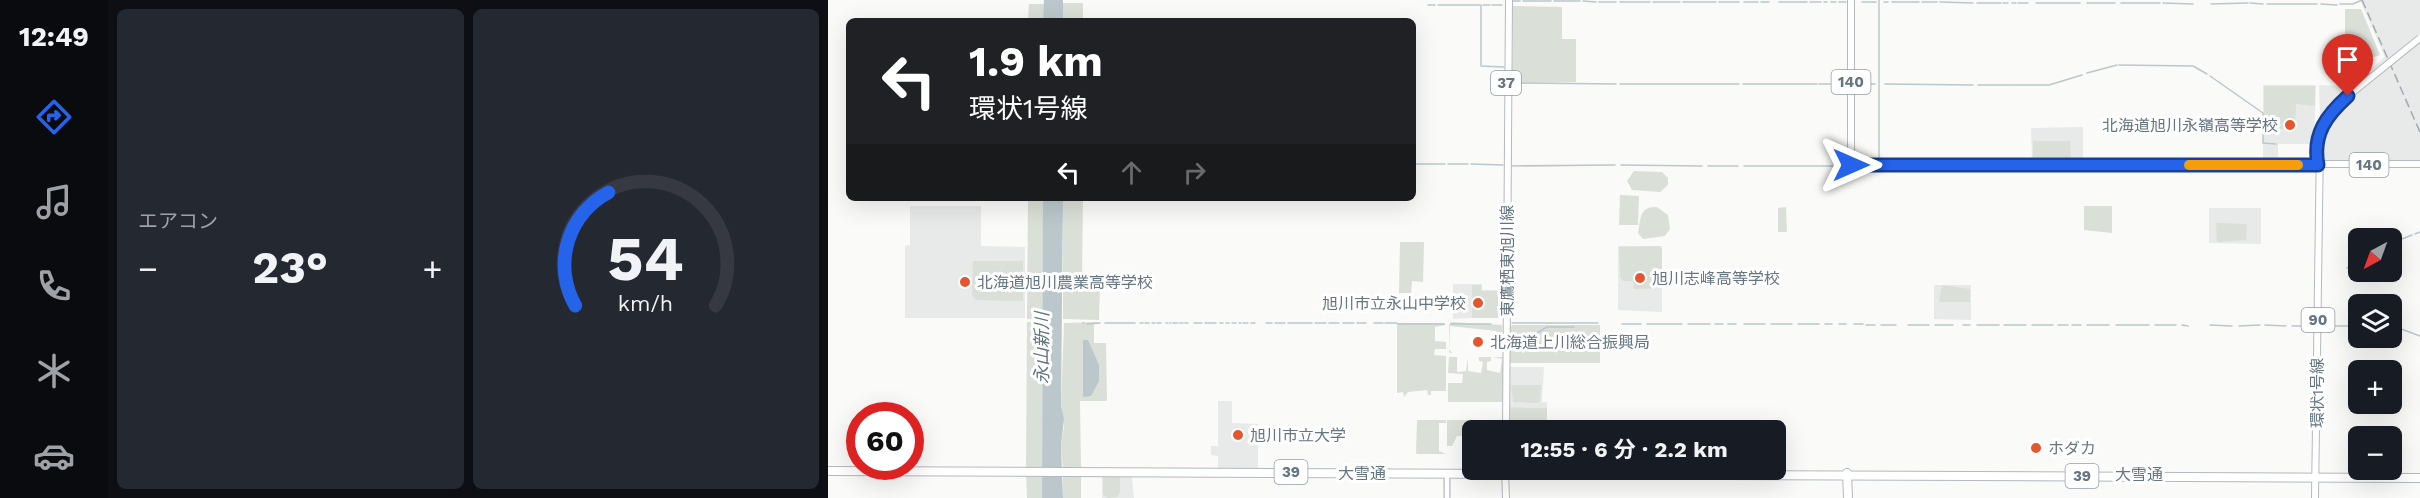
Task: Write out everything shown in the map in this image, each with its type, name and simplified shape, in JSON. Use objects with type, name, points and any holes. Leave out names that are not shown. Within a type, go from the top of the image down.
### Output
[{"type":"highway","name":"大雪通","points":[[828,471],[1462,472]]},
{"type":"highway","name":"大雪通","points":[[1786,474],[2420,476]]},
{"type":"highway","points":[[1849,474],[1849,498]]},
{"type":"main road","name":"東鷹栖東旭川線","points":[[1506,420],[1508,0]]},
{"type":"main road","name":"140","points":[[1851,0],[1851,165],[2420,164]]},
{"type":"main road","name":"環状1号線","points":[[2316,495],[2318,165],[2323,128],[2334,112],[2349,97],[2420,39]]},
{"type":"main road","points":[[1447,473],[1447,498]]},
{"type":"main road","points":[[1505,480],[1506,498]]},
{"type":"shaded area","points":[[1044,0],[1063,0],[1063,18],[1043,18]]},
{"type":"shaded area","points":[[2360,0],[2420,0],[2420,162],[2321,162],[2321,142],[2328,123],[2320,116],[2319,85],[2351,86],[2385,57]]},
{"type":"shaded area","points":[[1063,3],[1083,3],[1083,18],[1063,18]]},
{"type":"shaded area","points":[[1029,4],[1044,4],[1043,18],[1028,18]]},
{"type":"shaded area","points":[[1513,6],[1562,7],[1562,39],[1576,39],[1576,82],[1512,83]]},
{"type":"shaded area","points":[[2345,9],[2361,9],[2380,55],[2368,59],[2345,59]]},
{"type":"shaded area","name":"北海道旭川永嶺高等学校","points":[[2263,85],[2316,85],[2314,144],[2278,144],[2278,164],[2263,163]]},
{"type":"shaded area","points":[[2264,86],[2315,86],[2315,106],[2296,104],[2295,125],[2292,128],[2269,130],[2264,126]]},
{"type":"shaded area","points":[[2083,127],[2083,162],[2032,162],[2031,128]]},
{"type":"shaded area","points":[[2033,141],[2070,141],[2071,162],[2033,161]]},
{"type":"shaded area","points":[[1634,171],[1662,172],[1668,178],[1668,185],[1660,192],[1632,190],[1627,181]]},
{"type":"shaded area","points":[[1620,195],[1639,196],[1638,225],[1619,225]]},
{"type":"shaded area","points":[[1028,201],[1043,201],[1043,319],[1027,319]]},
{"type":"shaded area","points":[[1043,201],[1063,201],[1061,406],[1064,419],[1061,445],[1063,498],[1042,498]]},
{"type":"shaded area","points":[[1063,201],[1083,201],[1082,281],[1100,282],[1099,320],[1063,319]]},
{"type":"shaded area","name":"北海道旭川農業高等学校","points":[[910,206],[981,206],[981,246],[1025,247],[1025,318],[905,318],[905,246],[910,245]]},
{"type":"shaded area","points":[[2084,206],[2112,206],[2112,233],[2084,230]]},
{"type":"shaded area","points":[[1651,207],[1657,207],[1668,215],[1670,229],[1665,236],[1643,239],[1638,233],[1642,214]]},
{"type":"shaded area","points":[[1786,207],[1787,232],[1778,232],[1778,208]]},
{"type":"shaded area","points":[[2209,208],[2261,208],[2261,244],[2209,243]]},
{"type":"shaded area","points":[[2216,223],[2247,224],[2246,240],[2217,242]]},
{"type":"shaded area","points":[[1400,242],[1424,242],[1423,282],[1412,281],[1411,293],[1399,293]]},
{"type":"shaded area","name":"旭川志峰高等学校","points":[[1618,246],[1662,246],[1662,312],[1618,310]]},
{"type":"shaded area","points":[[1659,246],[1662,249],[1662,288],[1634,289],[1633,281],[1623,281],[1620,277],[1619,247]]},
{"type":"shaded area","points":[[973,261],[1023,261],[1023,301],[976,300],[972,296]]},
{"type":"shaded area","name":"旭川市立永山中学校","points":[[1453,284],[1482,284],[1482,290],[1504,290],[1504,316],[1453,319]]},
{"type":"shaded area","points":[[1472,285],[1481,285],[1481,291],[1504,291],[1502,318],[1472,318]]},
{"type":"shaded area","points":[[1934,285],[1971,285],[1971,320],[1934,319]]},
{"type":"shaded area","points":[[1942,285],[1970,289],[1970,302],[1939,302]]},
{"type":"shaded area","points":[[1027,322],[1043,322],[1042,471],[1026,470]]},
{"type":"shaded area","points":[[1099,322],[1094,324],[1094,343],[1106,343],[1107,401],[1080,401],[1081,470],[1063,470],[1061,445],[1064,426],[1061,406],[1064,323]]},
{"type":"shaded area","points":[[1451,322],[1502,325],[1503,351],[1496,352],[1498,334],[1496,331],[1450,326],[1449,349],[1449,325]]},
{"type":"shaded area","points":[[1397,323],[1444,323],[1446,325],[1435,327],[1435,341],[1446,342],[1446,349],[1435,349],[1434,355],[1446,356],[1446,391],[1431,391],[1431,395],[1428,395],[1427,390],[1408,392],[1404,397],[1403,392],[1397,393]]},
{"type":"shaded area","points":[[1512,325],[1600,325],[1600,363],[1510,363],[1509,328]]},
{"type":"shaded area","points":[[1083,340],[1088,340],[1099,365],[1099,381],[1091,396],[1083,397]]},
{"type":"shaded area","points":[[1449,357],[1457,357],[1457,372],[1466,371],[1468,358],[1468,371],[1481,373],[1483,362],[1479,361],[1479,357],[1491,357],[1491,361],[1487,362],[1487,370],[1500,373],[1502,359],[1493,357],[1503,357],[1504,402],[1448,402],[1448,383],[1462,383],[1463,374],[1448,373]]},
{"type":"shaded area","points":[[1509,367],[1544,367],[1542,402],[1547,402],[1547,408],[1509,407]]},
{"type":"shaded area","points":[[1511,385],[1541,385],[1540,401],[1538,403],[1513,402]]},
{"type":"shaded area","name":"旭川市立大学","points":[[1218,401],[1232,401],[1232,423],[1258,424],[1258,469],[1218,468],[1218,456],[1211,455],[1211,446],[1218,446]]},
{"type":"shaded area","points":[[1509,407],[1547,408],[1547,420],[1508,420]]},
{"type":"shaded area","points":[[1417,420],[1446,420],[1446,423],[1439,423],[1439,451],[1446,454],[1416,454]]},
{"type":"shaded area","points":[[1447,420],[1462,420],[1462,436],[1457,436],[1452,446],[1447,446]]},
{"type":"shaded area","points":[[1026,472],[1042,473],[1042,498],[1027,498]]},
{"type":"shaded area","points":[[1063,473],[1081,473],[1081,498],[1063,498]]},
{"type":"shaded area","points":[[1102,475],[1132,476],[1134,498],[1102,498]]},
{"type":"shaded area","points":[[1103,476],[1120,476],[1120,492],[1117,497],[1108,498],[1103,494]]},
{"type":"waterway","points":[[1879,0],[1879,160]]},
{"type":"waterway","points":[[2340,4],[2353,4],[2362,0]]},
{"type":"waterway","points":[[1513,1],[1520,1]]},
{"type":"waterway","points":[[1523,1],[1551,1]]},
{"type":"waterway","points":[[1554,1],[1580,1]]},
{"type":"waterway","points":[[1583,1],[1596,2]]},
{"type":"waterway","points":[[1599,2],[1616,2]]},
{"type":"waterway","points":[[1620,2],[1650,2]]},
{"type":"waterway","points":[[1653,2],[1680,2]]},
{"type":"waterway","points":[[1683,2],[1716,2]]},
{"type":"waterway","points":[[1719,2],[1739,2]]},
{"type":"waterway","points":[[1744,2],[1758,2]]},
{"type":"waterway","points":[[1761,2],[1769,2]]},
{"type":"waterway","points":[[1779,2],[1807,2]]},
{"type":"waterway","points":[[1810,2],[1821,2]]},
{"type":"waterway","points":[[1831,2],[1836,2]]},
{"type":"waterway","points":[[1839,2],[1846,2]]},
{"type":"waterway","points":[[1862,2],[1876,2]]},
{"type":"waterway","points":[[1892,2],[1919,2]]},
{"type":"waterway","points":[[1922,2],[1937,2]]},
{"type":"waterway","points":[[1940,2],[1973,3]]},
{"type":"waterway","points":[[1977,3],[2001,3]]},
{"type":"waterway","points":[[2003,3],[2008,3]]},
{"type":"waterway","points":[[2018,3],[2028,3]]},
{"type":"waterway","points":[[2036,3],[2080,3]]},
{"type":"waterway","points":[[2087,3],[2115,3]]},
{"type":"waterway","points":[[2121,3],[2160,3]]},
{"type":"waterway","points":[[2163,3],[2193,4]]},
{"type":"waterway","points":[[2211,4],[2248,3]]},
{"type":"waterway","points":[[2250,3],[2263,4]]},
{"type":"waterway","points":[[2267,4],[2317,4]]},
{"type":"waterway","points":[[2321,4],[2337,5]]},
{"type":"waterway","points":[[1428,5],[1435,5]]},
{"type":"waterway","points":[[1438,5],[1480,5]]},
{"type":"waterway","points":[[1481,5],[1481,66],[1504,67]]},
{"type":"waterway","points":[[1483,5],[1490,5]]},
{"type":"waterway","points":[[1492,5],[1502,5]]},
{"type":"waterway","points":[[2087,73],[2117,65]]},
{"type":"waterway","points":[[2119,65],[2193,66],[2207,74]]},
{"type":"waterway","points":[[2016,85],[2049,85],[2082,75]]},
{"type":"waterway","points":[[2210,76],[2263,113],[2263,143],[2276,144]]},
{"type":"waterway","points":[[1512,83],[1616,84]]},
{"type":"waterway","points":[[1620,84],[1739,84]]},
{"type":"waterway","points":[[1743,84],[1817,84]]},
{"type":"waterway","points":[[1819,84],[1848,84]]},
{"type":"waterway","points":[[1854,84],[1875,84]]},
{"type":"waterway","points":[[1885,84],[1973,85]]},
{"type":"waterway","points":[[1978,85],[2015,85]]},
{"type":"waterway","points":[[1511,153],[1511,161]]},
{"type":"waterway","points":[[1416,164],[1445,164]]},
{"type":"waterway","points":[[1448,164],[1468,164]]},
{"type":"waterway","points":[[1471,164],[1503,165]]},
{"type":"waterway","points":[[1511,166],[1615,165]]},
{"type":"waterway","points":[[1621,165],[1702,166]]},
{"type":"waterway","points":[[1708,166],[1738,166]]},
{"type":"waterway","points":[[1744,166],[1846,166]]},
{"type":"waterway","points":[[1855,167],[1873,167]]},
{"type":"waterway","points":[[2001,167],[2032,167]]},
{"type":"waterway","points":[[2067,167],[2081,167]]},
{"type":"waterway","points":[[2088,167],[2105,167]]},
{"type":"waterway","points":[[2122,167],[2206,167]]},
{"type":"waterway","points":[[2210,167],[2313,167]]},
{"type":"waterway","points":[[2323,167],[2385,167]]},
{"type":"waterway","points":[[2415,234],[2420,232]]},
{"type":"waterway","points":[[2402,239],[2412,235]]},
{"type":"waterway","points":[[1087,324],[1100,323]]},
{"type":"waterway","points":[[1105,323],[1135,323]]},
{"type":"waterway","points":[[1173,323],[1178,323]]},
{"type":"waterway","points":[[1194,323],[1202,323]]},
{"type":"waterway","points":[[1205,323],[1216,323]]},
{"type":"waterway","points":[[1243,323],[1248,323]]},
{"type":"waterway","points":[[1266,323],[1272,323]]},
{"type":"waterway","points":[[1275,323],[1285,323]]},
{"type":"waterway","points":[[1288,323],[1312,323]]},
{"type":"waterway","points":[[1315,323],[1326,323]]},
{"type":"waterway","points":[[1329,323],[1339,323]]},
{"type":"waterway","points":[[1343,323],[1354,323]]},
{"type":"waterway","points":[[1357,323],[1366,323]]},
{"type":"waterway","points":[[1374,323],[1383,323]]},
{"type":"waterway","points":[[1385,323],[1397,323]]},
{"type":"waterway","points":[[1512,323],[1598,323]]},
{"type":"waterway","points":[[1398,324],[1444,324]]},
{"type":"waterway","points":[[1451,324],[1491,324]]},
{"type":"waterway","points":[[1622,324],[1641,324]]},
{"type":"waterway","points":[[1647,324],[1682,324]]},
{"type":"waterway","points":[[1688,324],[1710,324]]},
{"type":"waterway","points":[[1715,324],[1723,324]]},
{"type":"waterway","points":[[1728,324],[1736,324]]},
{"type":"waterway","points":[[1744,324],[1765,324]]},
{"type":"waterway","points":[[1771,324],[1792,324]]},
{"type":"waterway","points":[[1798,324],[1819,324]]},
{"type":"waterway","points":[[1825,324],[1832,324]]},
{"type":"waterway","points":[[1839,324],[1846,324]]},
{"type":"waterway","points":[[1854,324],[1863,324]]},
{"type":"waterway","points":[[1866,325],[1875,325]]},
{"type":"waterway","points":[[1881,325],[1896,325]]},
{"type":"waterway","points":[[1908,325],[1929,325]]},
{"type":"waterway","points":[[1935,325],[1953,325]]},
{"type":"waterway","points":[[1963,325],[1970,325]]},
{"type":"waterway","points":[[1977,325],[1999,325]]},
{"type":"waterway","points":[[2004,325],[2026,325]]},
{"type":"waterway","points":[[2032,325],[2053,325]]},
{"type":"waterway","points":[[2058,325],[2068,325]]},
{"type":"waterway","points":[[2072,325],[2081,325]]},
{"type":"waterway","points":[[2087,325],[2109,325]]},
{"type":"waterway","points":[[2116,325],[2149,325]]},
{"type":"waterway","points":[[2155,325],[2176,325]]},
{"type":"waterway","points":[[2182,325],[2188,326]]},
{"type":"waterway","points":[[2210,325],[2232,326]]},
{"type":"waterway","points":[[2239,326],[2260,325]]},
{"type":"waterway","points":[[2265,325],[2286,326]]},
{"type":"waterway","points":[[2292,326],[2306,326]]},
{"type":"waterway","points":[[2334,326],[2348,326]]},
{"type":"waterway","points":[[1530,337],[1547,327],[1574,327]]},
{"type":"waterway","points":[[2402,329],[2420,336]]},
{"type":"railway","points":[[2362,0],[2420,132]]},
{"type":"slow traffic","points":[[2189,165],[2298,165]]},
{"type":"place","name":"北海道旭川永嶺高等学校","points":[[2290,125]]},
{"type":"place","name":"旭川志峰高等学校","points":[[1640,278]]},
{"type":"place","name":"北海道旭川農業高等学校","points":[[965,282]]},
{"type":"place","name":"旭川市立永山中学校","points":[[1478,303]]},
{"type":"place","name":"北海道上川総合振興局","points":[[1478,342]]},
{"type":"place","name":"旭川市立大学","points":[[1238,435]]},
{"type":"place","name":"ホダカ","points":[[2036,448]]},
{"type":"route","points":[[1851,165],[2318,165],[2318,140],[2323,123],[2326,117],[2348,96]]},
{"type":"water label","name":"永山新川","points":[[1041,348]]}]
